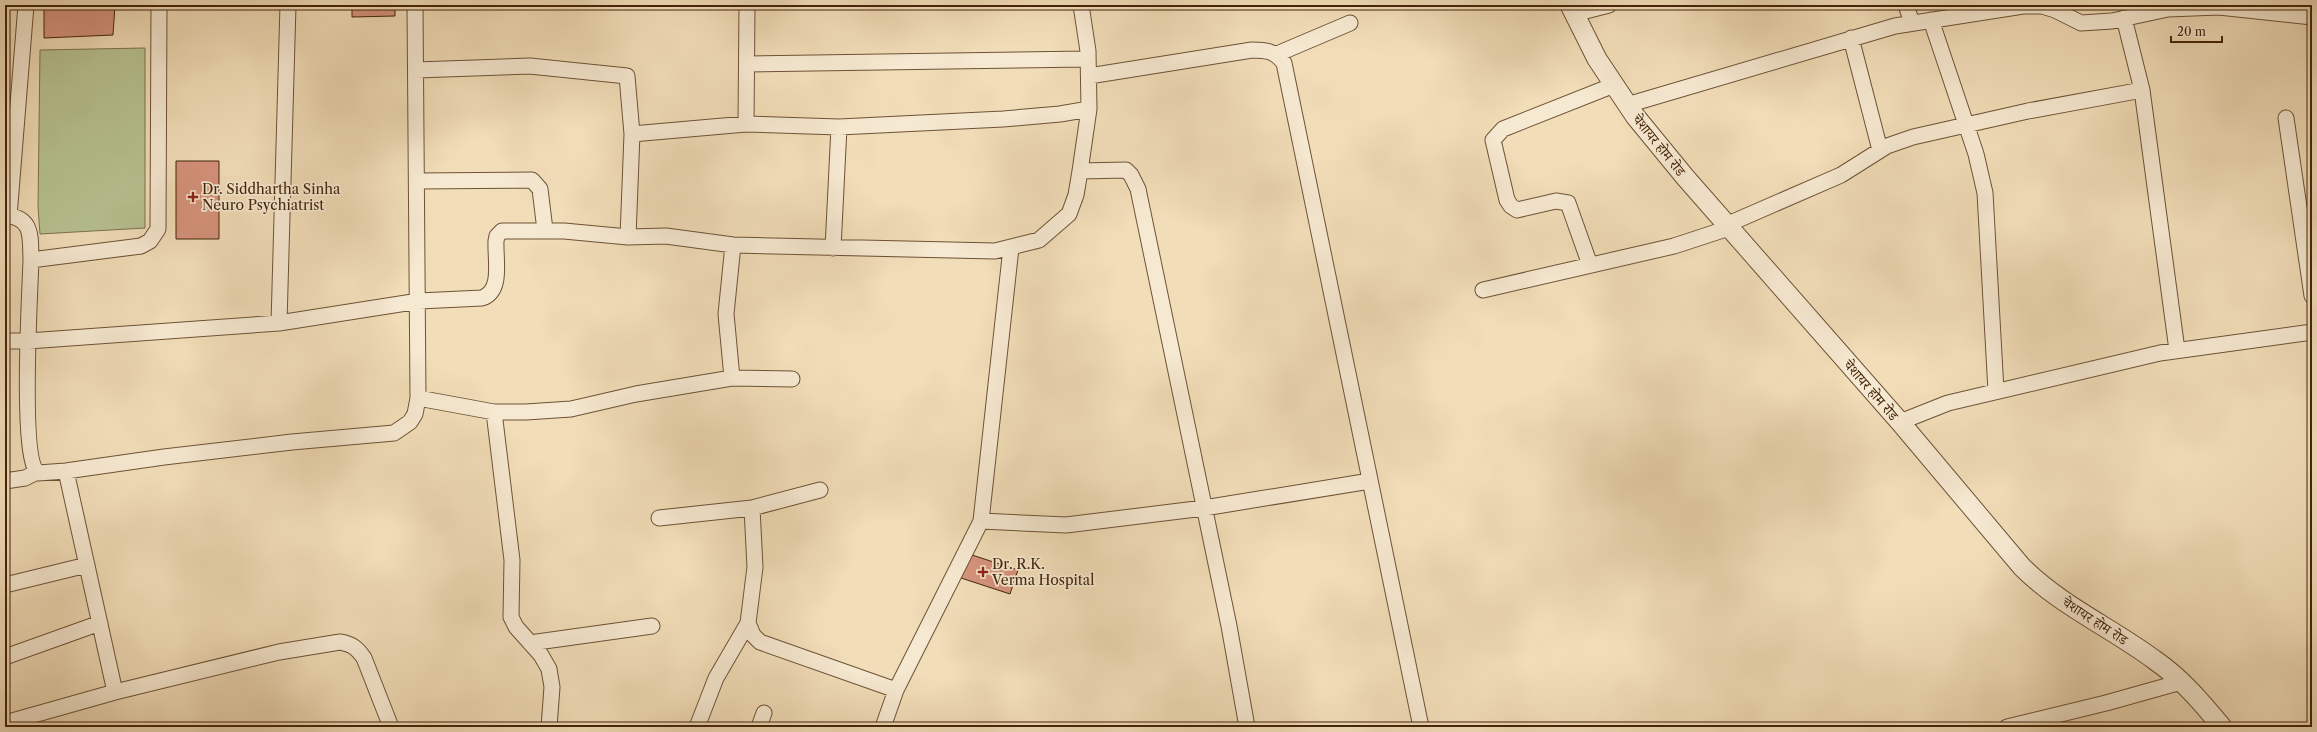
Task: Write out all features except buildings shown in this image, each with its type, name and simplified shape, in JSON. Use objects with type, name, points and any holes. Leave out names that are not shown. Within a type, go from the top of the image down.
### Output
[{"type":"street","points":[[26,5],[7,216],[18,218],[27,226],[31,260],[28,341],[29,444],[33,465],[37,472]]},
{"type":"street","points":[[31,260],[141,246],[150,241],[158,229],[159,5]]},
{"type":"street","points":[[279,323],[288,5]]},
{"type":"street","points":[[5,481],[25,478],[37,472],[66,472],[164,457],[292,442],[394,433],[410,422],[415,414],[418,398],[415,5]]},
{"type":"street","points":[[746,124],[747,5]]},
{"type":"street","points":[[5,341],[28,341],[279,323],[418,301],[486,297],[494,290],[496,284],[496,241],[499,233],[517,230],[545,230],[628,237],[666,236],[733,245],[833,248],[995,251],[1039,240],[1069,214],[1076,195],[1089,109],[1088,59],[1081,5]]},
{"type":"street","points":[[1572,9],[1609,5]]},
{"type":"street","points":[[1906,5],[1912,23]]},
{"type":"street","points":[[1627,106],[1851,38],[1912,23],[2023,6],[2042,6],[2055,10],[2081,23],[2124,18],[2168,9],[2219,7],[2312,17]]},
{"type":"street","name":"चेशायर होम रोड","points":[[1572,9],[1585,38],[1627,106],[1680,172],[1900,422],[1993,534],[2038,583],[2156,661],[2181,682],[2222,727]]},
{"type":"street","points":[[2124,18],[2142,90],[2177,350]]},
{"type":"street","points":[[1931,20],[1965,126],[1976,154],[1985,193],[1996,391]]},
{"type":"street","points":[[1277,54],[1350,23]]},
{"type":"street","points":[[1851,38],[1880,150]]},
{"type":"street","points":[[1089,76],[1252,50],[1266,50],[1277,54],[1284,62],[1289,80],[1420,727]]},
{"type":"street","points":[[747,64],[1088,59]]},
{"type":"street","points":[[416,70],[530,66],[627,76],[632,134],[628,237]]},
{"type":"street","points":[[1590,265],[1568,203],[1556,201],[1517,210],[1511,206],[1505,192],[1494,140],[1503,130],[1614,85]]},
{"type":"street","points":[[1482,290],[1674,246],[1728,226],[1841,175],[1880,150],[1913,137],[2028,111],[2142,90]]},
{"type":"street","points":[[632,134],[746,124],[839,127],[1003,119],[1060,114],[1089,109]]},
{"type":"street","points":[[2286,118],[2312,296]]},
{"type":"street","points":[[833,248],[839,127]]},
{"type":"street","points":[[1080,171],[1126,170],[1135,181],[1229,626],[1247,727]]},
{"type":"street","points":[[417,181],[532,180],[540,189],[545,230]]},
{"type":"street","points":[[732,378],[726,314],[733,245]]},
{"type":"street","points":[[883,727],[896,690],[981,521],[1011,248]]},
{"type":"street","points":[[1900,422],[1948,403],[2177,350],[2312,332]]},
{"type":"street","points":[[418,398],[494,412],[571,409],[636,394],[732,378],[792,379]]},
{"type":"street","points":[[494,412],[512,560],[511,617],[546,663],[551,676],[549,727]]},
{"type":"street","points":[[66,472],[116,692]]},
{"type":"street","points":[[981,521],[1066,526],[1204,508],[1370,481]]},
{"type":"street","points":[[659,518],[752,508],[820,490]]},
{"type":"street","points":[[697,727],[716,678],[748,623],[755,567],[752,508]]},
{"type":"street","points":[[5,585],[87,565]]},
{"type":"street","points":[[5,657],[100,623]]},
{"type":"street","points":[[748,623],[753,635],[760,642],[896,690]]},
{"type":"street","points":[[530,643],[652,626]]},
{"type":"street","points":[[5,723],[116,692],[279,652],[340,642],[350,643],[357,648],[364,658],[391,727]]},
{"type":"street","points":[[2007,727],[2100,705],[2181,682]]},
{"type":"green space","points":[[145,48],[145,228],[40,234],[38,207],[40,50]]},
{"type":"place","name":"Dr. Siddhartha Sinha Neuro Psychiatrist","points":[[193,197]]},
{"type":"place","name":"Dr. R.K. Verma Hospital","points":[[983,572]]}]
